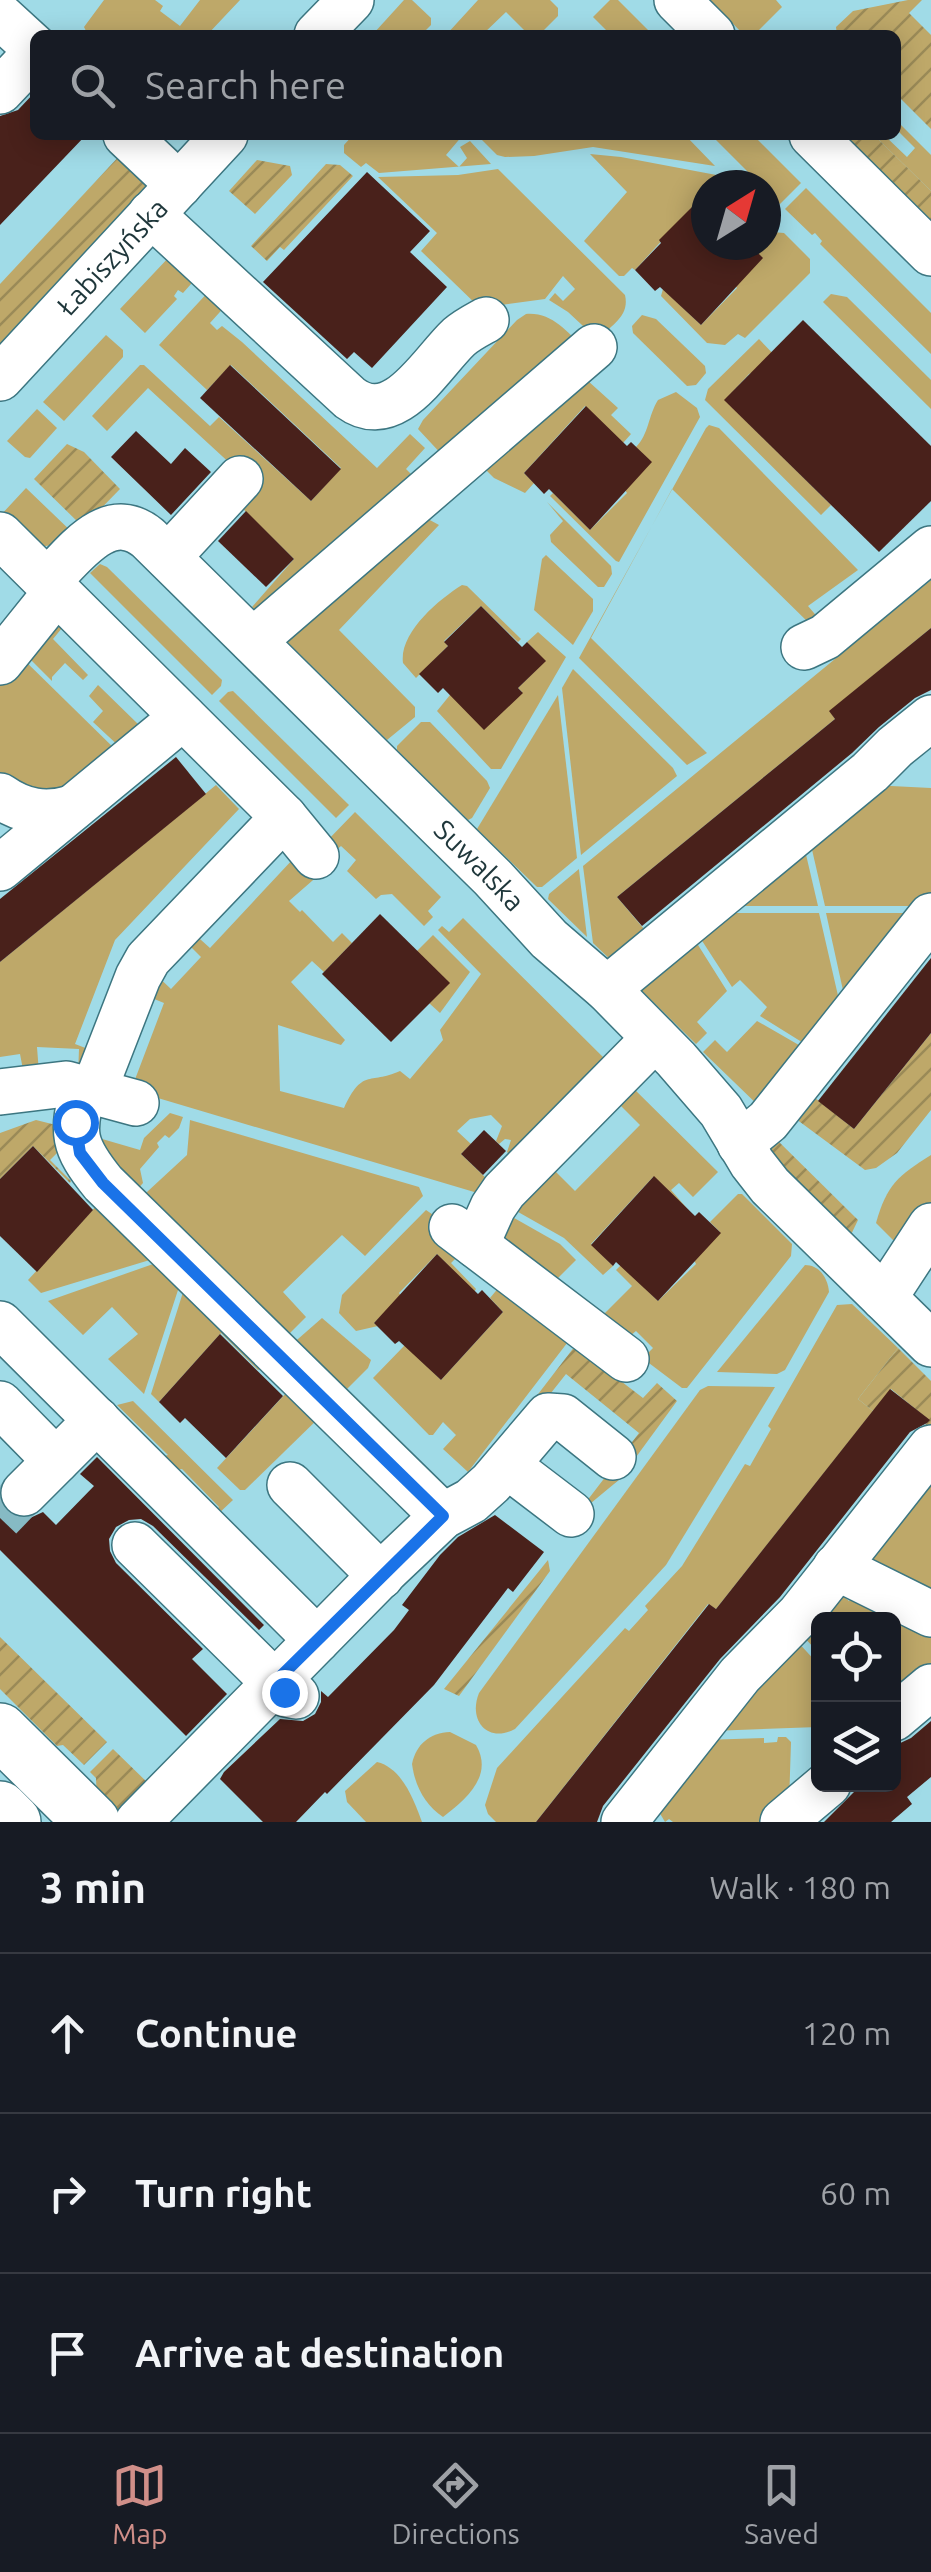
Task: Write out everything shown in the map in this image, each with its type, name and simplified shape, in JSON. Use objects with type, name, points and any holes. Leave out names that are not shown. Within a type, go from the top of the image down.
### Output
[{"type":"main road","points":[[0,1730],[92,1822]]},
{"type":"main road","points":[[0,1810],[13,1822]]},
{"type":"street","points":[[322,30],[351,0]]},
{"type":"street","points":[[677,0],[707,30]]},
{"type":"street","points":[[0,16],[30,46]]},
{"type":"street","points":[[0,91],[30,57]]},
{"type":"street","points":[[129,140],[165,199],[350,398],[365,406],[382,408],[397,402],[458,338],[486,320]]},
{"type":"street","name":"Łabiszyńska","points":[[0,378],[219,140]]},
{"type":"street","points":[[817,140],[931,253]]},
{"type":"street","points":[[253,641],[594,347]]},
{"type":"street","points":[[168,557],[240,480]]},
{"type":"street","name":"Suwalska","points":[[47,596],[91,538],[114,526],[140,531],[493,878],[549,939],[655,1038],[704,1089],[770,1186],[931,1344]]},
{"type":"street","points":[[0,535],[47,596],[184,717],[284,816],[316,856]]},
{"type":"street","points":[[804,648],[825,637],[931,549]]},
{"type":"street","points":[[0,662],[47,596]]},
{"type":"street","points":[[0,868],[184,717]]},
{"type":"street","points":[[606,989],[931,718]]},
{"type":"street","points":[[0,796],[34,812],[72,808]]},
{"type":"street","points":[[284,816],[148,959],[138,977],[105,1093],[76,1114],[76,1139],[84,1160],[103,1183],[443,1516]]},
{"type":"street","points":[[740,1144],[768,1121],[931,916]]},
{"type":"street","points":[[626,1358],[464,1236],[655,1038]]},
{"type":"street","points":[[0,1092],[48,1084],[105,1093]]},
{"type":"street","points":[[884,1298],[931,1226]]},
{"type":"street","points":[[0,1324],[317,1640]]},
{"type":"street","points":[[0,1404],[56,1461]]},
{"type":"street","points":[[138,1822],[290,1687],[317,1640],[443,1516],[475,1498],[551,1415],[563,1417],[613,1457]]},
{"type":"street","points":[[24,1493],[96,1420]]},
{"type":"street","points":[[638,1816],[740,1674],[789,1627],[931,1448]]},
{"type":"street","points":[[508,1466],[571,1514]]},
{"type":"street","points":[[290,1485],[380,1576]]},
{"type":"street","points":[[198,1520],[145,1554],[290,1687]]},
{"type":"street","points":[[836,1567],[931,1614]]},
{"type":"street","points":[[901,1712],[931,1686]]},
{"type":"street","points":[[782,1822],[818,1792]]},
{"type":"shaded area","points":[[104,0],[155,0],[163,6],[160,11],[180,26],[200,0],[240,0],[212,30],[84,27]]},
{"type":"shaded area","points":[[404,0],[412,0],[431,18],[426,30],[377,30]]},
{"type":"shaded area","points":[[478,0],[550,0],[558,8],[558,16],[544,30],[524,30],[506,12],[487,30],[451,30]]},
{"type":"shaded area","points":[[610,0],[618,0],[648,30],[606,30],[593,17]]},
{"type":"shaded area","points":[[710,0],[776,0],[782,7],[759,30],[739,30]]},
{"type":"shaded area","points":[[922,0],[909,13],[931,35],[931,129],[901,99],[901,30],[836,30],[853,11]]},
{"type":"shaded area","points":[[901,125],[931,155],[931,191],[879,140],[889,140],[907,157],[915,148],[901,134]]},
{"type":"shaded area","points":[[348,140],[459,140],[446,155],[459,167],[379,173],[366,163],[361,167],[344,153]]},
{"type":"shaded area","points":[[482,140],[690,140],[715,166],[593,147],[534,156],[497,155]]},
{"type":"shaded area","points":[[716,140],[758,140],[801,183],[781,203],[781,170],[746,170]]},
{"type":"shaded area","points":[[850,140],[879,140],[931,191],[931,221]]},
{"type":"shaded area","points":[[470,141],[491,164],[459,167],[467,158],[460,147]]},
{"type":"shaded area","points":[[123,152],[152,185],[0,350],[0,284]]},
{"type":"shaded area","points":[[590,154],[691,170],[691,208],[635,270],[619,276],[584,241],[627,192]]},
{"type":"shaded area","points":[[257,160],[290,166],[292,175],[255,214],[229,191]]},
{"type":"shaded area","points":[[326,164],[340,165],[353,176],[284,250],[280,247],[267,261],[251,246]]},
{"type":"shaded area","points":[[498,169],[625,295],[622,315],[597,339],[549,300],[555,293],[563,301],[575,289],[563,276],[545,299],[480,308],[421,251],[437,233],[378,177],[458,175]]},
{"type":"shaded area","points":[[806,188],[931,313],[931,354],[820,244],[822,241],[815,233],[812,235],[785,209]]},
{"type":"shaded area","points":[[781,233],[810,259],[810,273],[745,338],[738,334],[725,345],[707,343],[661,296],[663,289],[701,325],[737,288],[749,260],[781,260]]},
{"type":"shaded area","points":[[171,255],[199,275],[183,293],[178,290],[174,296],[177,299],[145,333],[120,309]]},
{"type":"shaded area","points":[[212,288],[228,303],[210,323],[217,330],[222,326],[242,342],[377,468],[410,434],[425,448],[406,469],[422,485],[261,617],[252,607],[294,559],[237,503],[247,479],[148,388],[107,431],[92,416],[144,365],[210,426],[219,417],[311,501],[341,468],[231,365],[207,390],[159,345]]},
{"type":"shaded area","points":[[831,294],[847,297],[931,380],[931,409],[823,302]]},
{"type":"shaded area","points":[[526,314],[551,319],[584,348],[445,458],[418,429],[423,420]]},
{"type":"shaded area","points":[[642,315],[656,319],[705,366],[706,373],[696,385],[687,386],[633,333],[632,326]]},
{"type":"shaded area","points":[[106,335],[123,350],[123,357],[64,421],[43,402]]},
{"type":"shaded area","points":[[759,339],[780,361],[749,374],[725,400],[831,505],[821,515],[705,400],[708,389]]},
{"type":"shaded area","points":[[577,371],[618,408],[611,415],[631,434],[623,443],[585,406],[524,473],[534,483],[525,493],[494,478],[476,460]]},
{"type":"shaded area","points":[[676,392],[697,408],[700,417],[619,562],[616,561],[550,496],[553,493],[590,530],[651,462],[636,447],[658,400]]},
{"type":"shaded area","points":[[37,409],[57,428],[30,458],[7,441]]},
{"type":"shaded area","points":[[706,428],[719,428],[858,570],[808,606],[820,620],[813,627],[672,489]]},
{"type":"shaded area","points":[[67,444],[84,452],[120,489],[83,527],[34,479]]},
{"type":"shaded area","points":[[26,488],[75,535],[41,546],[27,540],[0,516]]},
{"type":"shaded area","points":[[547,502],[611,566],[612,574],[604,587],[598,587],[551,542],[550,535],[563,521]]},
{"type":"shaded area","points":[[428,519],[439,525],[339,630],[415,707],[415,717],[387,740],[280,635]]},
{"type":"shaded area","points":[[652,526],[591,638],[707,753],[687,765],[579,658]]},
{"type":"shaded area","points":[[546,555],[593,599],[593,611],[573,645],[534,610],[542,559]]},
{"type":"shaded area","points":[[100,564],[222,680],[212,695],[90,573]]},
{"type":"shaded area","points":[[931,580],[931,628],[830,711],[835,719],[617,897],[649,935],[616,965],[593,943],[583,866]]},
{"type":"shaded area","points":[[462,585],[521,639],[518,642],[481,606],[444,641],[448,646],[416,678],[403,663],[407,640],[432,608]]},
{"type":"shaded area","points":[[52,619],[62,628],[53,639],[88,675],[83,680],[65,663],[52,681],[20,649]]},
{"type":"shaded area","points":[[538,632],[566,657],[501,769],[491,769],[437,711],[450,695],[522,692],[518,688],[545,661],[527,642]]},
{"type":"shaded area","points":[[17,653],[119,753],[59,798],[0,786],[0,673]]},
{"type":"shaded area","points":[[573,669],[677,776],[581,855],[562,688]]},
{"type":"shaded area","points":[[98,685],[139,725],[155,710],[123,750],[93,722],[103,711],[89,696]]},
{"type":"shaded area","points":[[233,691],[349,805],[336,818],[219,701]]},
{"type":"shaded area","points":[[558,695],[577,858],[537,887],[477,829]]},
{"type":"shaded area","points":[[421,722],[430,722],[487,781],[490,788],[472,818],[468,820],[397,750]]},
{"type":"shaded area","points":[[216,785],[239,809],[115,940],[75,1044],[96,1052],[78,1075],[79,1049],[37,1047],[39,1073],[24,1075],[20,1054],[0,1057],[0,962]]},
{"type":"shaded area","points":[[871,785],[931,788],[931,906],[825,906],[810,841]]},
{"type":"shaded area","points":[[355,812],[441,897],[428,911],[433,917],[424,926],[392,894],[376,899],[347,871],[356,860],[341,846],[334,852],[325,843]]},
{"type":"shaded area","points":[[804,846],[818,906],[730,906]]},
{"type":"shaded area","points":[[294,858],[320,874],[289,901],[333,942],[342,933],[352,943],[324,972],[312,961],[291,982],[345,1040],[341,1045],[278,1025],[280,1091],[344,1108],[362,1082],[400,1071],[410,1079],[443,1040],[440,1030],[481,974],[438,930],[442,926],[449,932],[463,918],[611,1065],[491,1197],[131,1090],[164,1003],[142,994],[152,971],[171,989],[201,957],[183,939],[191,931],[210,948]],"holes":[[[491,1115],[502,1126],[496,1141],[499,1144],[511,1140],[507,1152],[514,1159],[491,1183],[461,1154],[471,1144],[457,1131],[470,1119]]]},
{"type":"shaded area","points":[[579,869],[587,937],[548,899]]},
{"type":"shaded area","points":[[722,913],[819,913],[842,1013],[813,1049],[760,1016],[767,1007],[740,980],[732,987],[697,933]]},
{"type":"shaded area","points":[[826,913],[922,913],[846,1004]]},
{"type":"shaded area","points":[[433,935],[470,972],[440,1013],[429,1003],[417,951]]},
{"type":"shaded area","points":[[693,937],[727,991],[697,1022],[707,1033],[696,1044],[632,981]]},
{"type":"shaded area","points":[[757,1021],[811,1052],[764,1111],[703,1052],[715,1040],[727,1052]]},
{"type":"shaded area","points":[[931,1033],[931,1110],[897,1153],[876,1168],[865,1170],[796,1119],[815,1098],[854,1129]]},
{"type":"shaded area","points":[[627,1082],[718,1172],[693,1197],[679,1183],[671,1190],[691,1213],[653,1177],[591,1244],[613,1266],[603,1275],[564,1238],[504,1204],[543,1159],[575,1191],[640,1125],[614,1099]]},
{"type":"shaded area","points":[[170,1113],[183,1117],[179,1128],[157,1143],[159,1147],[140,1169],[143,1183],[129,1199],[85,1134],[140,1150],[144,1138]]},
{"type":"shaded area","points":[[36,1120],[64,1127],[78,1174],[57,1153],[50,1160],[70,1183],[33,1146],[0,1179],[0,1133]]},
{"type":"shaded area","points":[[190,1120],[419,1187],[423,1196],[365,1256],[342,1235],[283,1292],[306,1317],[277,1346],[156,1225],[167,1214],[164,1210],[152,1222],[134,1204],[187,1155]]},
{"type":"shaded area","points":[[773,1136],[858,1220],[847,1243],[805,1201],[770,1150]]},
{"type":"shaded area","points":[[931,1155],[931,1212],[904,1251],[876,1223],[895,1182]]},
{"type":"shaded area","points":[[738,1194],[792,1244],[791,1256],[687,1388],[682,1388],[637,1354],[642,1349],[647,1354],[653,1348],[636,1331],[630,1336],[599,1319],[632,1286],[616,1270],[621,1265],[658,1301],[696,1264],[694,1260],[720,1232],[710,1222]]},
{"type":"shaded area","points":[[99,1203],[153,1259],[41,1293],[28,1280]]},
{"type":"shaded area","points":[[426,1210],[445,1223],[492,1273],[484,1281],[458,1256],[451,1263],[476,1289],[474,1292],[437,1254],[374,1323],[378,1326],[356,1331],[339,1313],[342,1295]]},
{"type":"shaded area","points":[[500,1210],[560,1244],[576,1260],[547,1289],[486,1243]]},
{"type":"shaded area","points":[[156,1263],[179,1287],[144,1394],[108,1359],[138,1334],[112,1307],[83,1335],[48,1301]]},
{"type":"shaded area","points":[[805,1265],[822,1274],[829,1292],[785,1370],[777,1374],[717,1372]]},
{"type":"shaded area","points":[[500,1286],[574,1334],[468,1472],[443,1449],[456,1435],[443,1422],[429,1435],[373,1378],[405,1345],[441,1380],[503,1312],[490,1298]]},
{"type":"shaded area","points":[[184,1289],[260,1369],[221,1333],[159,1402],[151,1394]]},
{"type":"shaded area","points":[[852,1304],[898,1348],[858,1399],[873,1411],[716,1609],[708,1604],[536,1822],[496,1822],[485,1805],[497,1768],[625,1628],[629,1631],[648,1610],[645,1606],[682,1566],[745,1464],[750,1466],[771,1429],[768,1426],[837,1305]]},
{"type":"shaded area","points":[[322,1318],[371,1360],[368,1368],[336,1400],[290,1346]]},
{"type":"shaded area","points":[[575,1346],[643,1398],[657,1383],[677,1401],[620,1479],[585,1508],[639,1433],[566,1374],[478,1485],[472,1480]]},
{"type":"shaded area","points":[[898,1348],[931,1381],[931,1438],[906,1450],[929,1420],[891,1389],[873,1411],[858,1399]]},
{"type":"shaded area","points":[[708,1386],[775,1387],[666,1565],[515,1729],[496,1734],[488,1731],[476,1712],[479,1693],[700,1390]]},
{"type":"shaded area","points":[[288,1391],[324,1413],[245,1490],[240,1490],[217,1468]]},
{"type":"shaded area","points":[[133,1401],[233,1500],[218,1514],[215,1512],[219,1507],[182,1469],[166,1472],[154,1459],[168,1455],[117,1405]]},
{"type":"shaded area","points":[[931,1484],[931,1606],[863,1566]]},
{"type":"shaded area","points":[[548,1560],[550,1571],[459,1696],[444,1689]]},
{"type":"shaded area","points":[[832,1587],[849,1601],[860,1588],[931,1624],[931,1676],[901,1701],[901,1612],[812,1612]]},
{"type":"shaded area","points":[[811,1613],[811,1645],[797,1630]]},
{"type":"shaded area","points":[[0,1637],[107,1742],[84,1765],[63,1745],[57,1746],[0,1689]]},
{"type":"shaded area","points":[[796,1640],[811,1656],[811,1727],[711,1731]]},
{"type":"shaded area","points":[[450,1732],[476,1745],[482,1767],[475,1786],[443,1817],[422,1794],[412,1764],[425,1741]]},
{"type":"shaded area","points":[[778,1737],[791,1742],[789,1804],[770,1822],[665,1822],[658,1810],[704,1740],[764,1738],[764,1743],[777,1742]]},
{"type":"shaded area","points":[[113,1749],[151,1786],[119,1813],[112,1813],[97,1801],[96,1778],[90,1772]]},
{"type":"shaded area","points":[[377,1762],[400,1778],[422,1822],[366,1822],[347,1802],[345,1791]]},
{"type":"building","points":[[30,97],[30,140],[81,140],[0,225],[0,116],[18,110]]},
{"type":"building","points":[[367,172],[430,231],[410,252],[447,287],[372,368],[354,352],[347,359],[263,282]]},
{"type":"building","points":[[691,208],[691,260],[761,260],[701,325],[660,287],[655,291],[635,270],[661,243],[659,240]]},
{"type":"building","points":[[803,320],[931,446],[931,501],[879,552],[724,400]]},
{"type":"building","points":[[230,365],[341,469],[311,501],[200,398]]},
{"type":"building","points":[[586,406],[627,446],[631,442],[652,462],[590,530],[549,489],[544,494],[524,473]]},
{"type":"building","points":[[136,431],[171,464],[185,448],[211,472],[171,515],[111,457]]},
{"type":"building","points":[[246,511],[294,559],[266,587],[218,541]]},
{"type":"building","points":[[481,606],[522,647],[527,642],[546,661],[518,688],[523,693],[484,730],[443,688],[438,693],[419,674],[448,646],[444,642]]},
{"type":"building","points":[[931,628],[931,690],[879,727],[642,926],[617,897],[835,719],[829,711]]},
{"type":"building","points":[[176,757],[206,794],[0,962],[0,899]]},
{"type":"building","points":[[380,914],[450,983],[391,1042],[322,974]]},
{"type":"building","points":[[931,958],[931,1033],[854,1129],[818,1101]]},
{"type":"building","points":[[484,1130],[506,1151],[483,1175],[461,1154]]},
{"type":"building","points":[[33,1146],[93,1210],[37,1272],[0,1236],[0,1179]]},
{"type":"building","points":[[654,1176],[695,1216],[699,1212],[721,1233],[658,1301],[591,1245]]},
{"type":"building","points":[[437,1254],[503,1312],[441,1380],[374,1323]]},
{"type":"building","points":[[220,1334],[283,1396],[226,1458],[185,1418],[180,1423],[159,1402]]},
{"type":"building","points":[[890,1389],[930,1420],[910,1432],[780,1597],[720,1659],[603,1806],[597,1822],[536,1822],[709,1604],[716,1609]]},
{"type":"building","points":[[97,1457],[264,1625],[259,1630],[153,1526],[141,1519],[116,1527],[109,1539],[116,1563],[203,1649],[192,1659],[227,1694],[186,1736],[0,1550],[0,1502],[16,1518],[30,1518],[43,1512],[56,1525],[94,1486],[80,1474]]},
{"type":"building","points":[[495,1515],[544,1552],[513,1592],[508,1588],[434,1685],[327,1794],[296,1822],[263,1822],[220,1779],[224,1772],[280,1719],[303,1721],[315,1714],[321,1691],[328,1697],[394,1630],[409,1610],[402,1605],[440,1555],[458,1537]]},
{"type":"building","points":[[931,1721],[931,1777],[907,1797],[912,1804],[891,1822],[824,1822],[854,1792],[901,1792],[901,1743]]},
{"type":"tunnel","points":[[0,1518],[24,1493]]},
{"type":"route","points":[[75,1122],[80,1153],[103,1183],[443,1516],[274,1683],[284,1692]]}]
